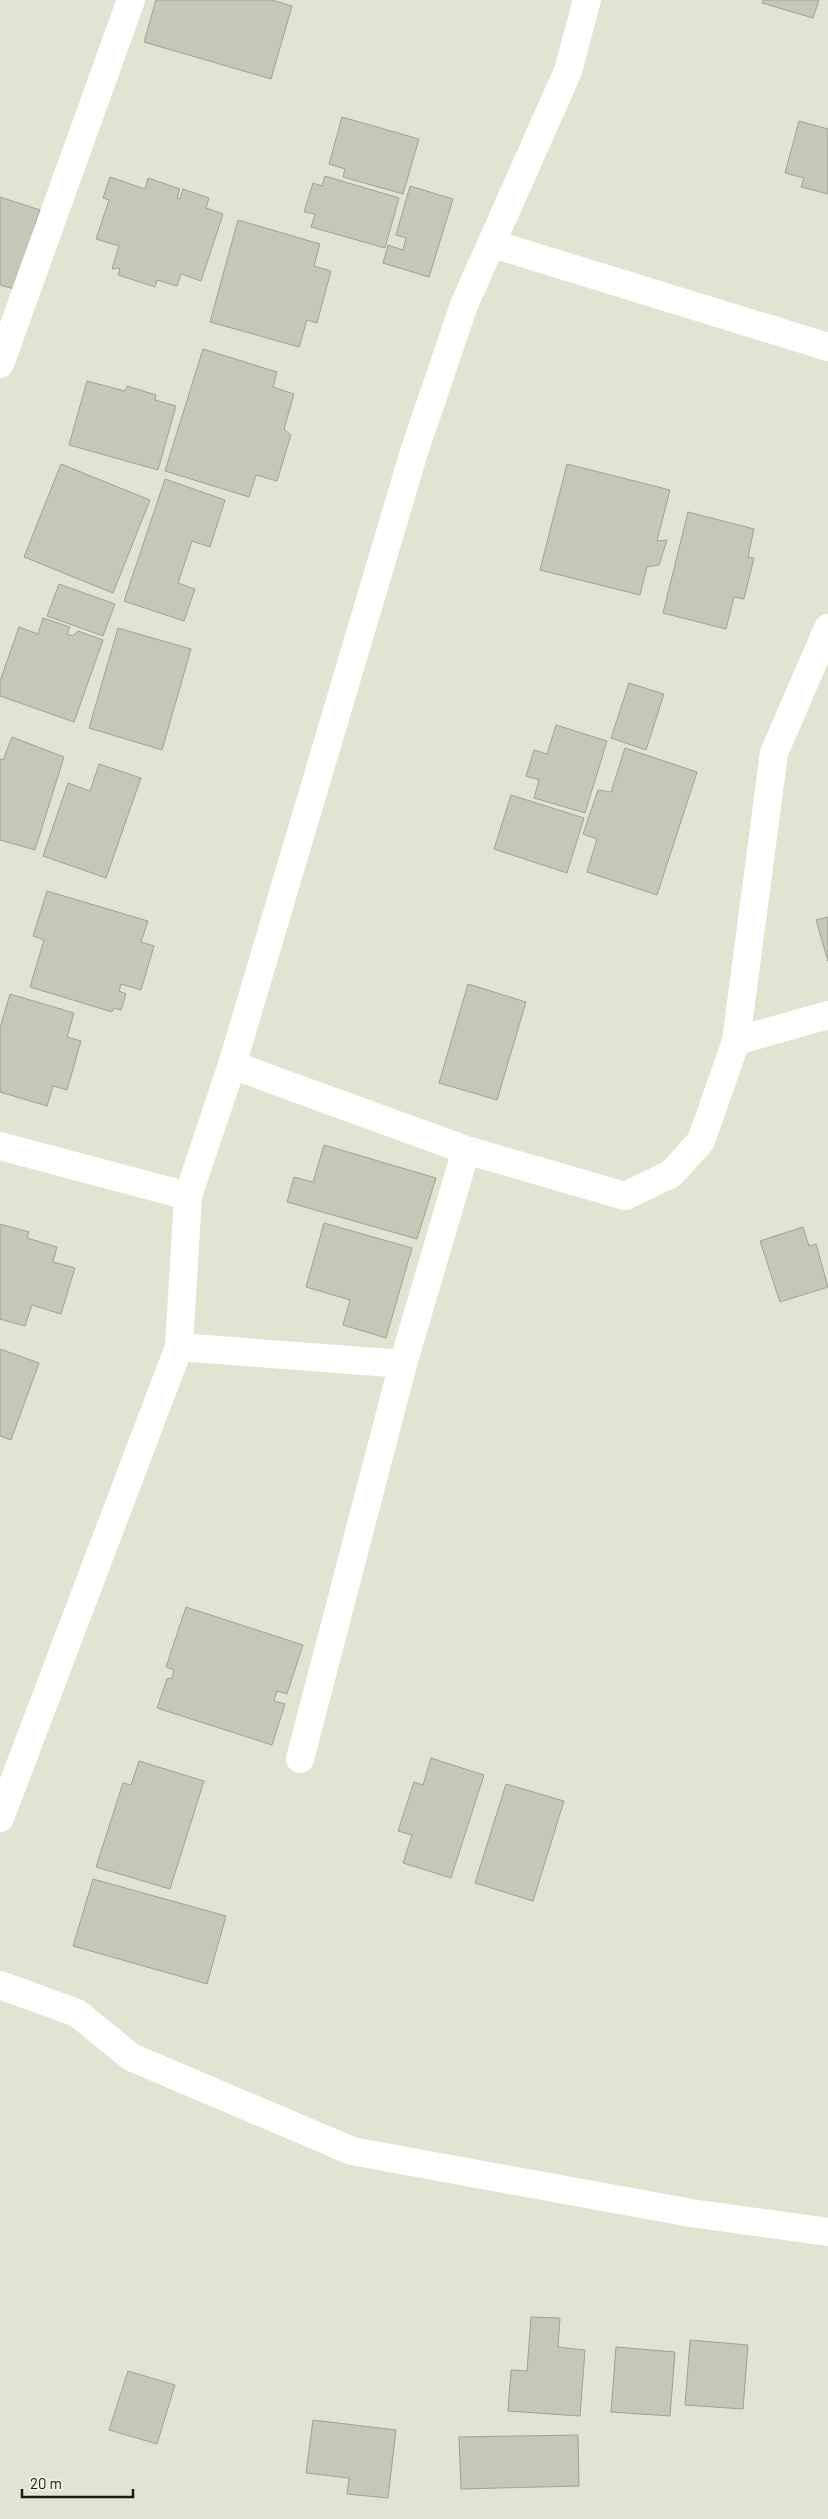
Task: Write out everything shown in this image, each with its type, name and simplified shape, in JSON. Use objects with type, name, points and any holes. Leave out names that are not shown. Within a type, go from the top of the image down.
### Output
[{"type":"street","points":[[0,364],[131,0]]},
{"type":"street","points":[[0,1818],[179,1346],[188,1196],[232,1065],[414,452],[464,305],[493,244],[568,71],[588,0]]},
{"type":"street","points":[[493,244],[828,347]]},
{"type":"street","points":[[232,1065],[466,1150],[625,1196],[671,1174],[701,1140],[736,1041],[774,753],[828,628]]},
{"type":"street","points":[[736,1041],[828,1015]]},
{"type":"street","points":[[0,1146],[188,1196]]},
{"type":"street","points":[[300,1758],[403,1364],[466,1150]]},
{"type":"street","points":[[179,1346],[403,1364]]},
{"type":"street","points":[[0,1985],[77,2013],[131,2057],[352,2151],[691,2213],[828,2232]]},
{"type":"building","points":[[156,0],[272,0],[292,6],[271,79],[144,42]]},
{"type":"building","points":[[763,0],[819,0],[813,18],[762,3]]},
{"type":"building","points":[[342,117],[419,139],[403,194],[343,177],[345,169],[329,164]]},
{"type":"building","points":[[799,121],[828,129],[828,194],[801,187],[804,178],[785,173]]},
{"type":"building","points":[[325,176],[399,198],[385,248],[311,227],[315,214],[304,212],[313,183],[322,186]]},
{"type":"building","points":[[110,177],[145,189],[148,178],[180,189],[177,198],[180,199],[183,189],[209,198],[206,208],[223,214],[201,281],[181,274],[177,286],[157,280],[155,287],[118,275],[120,268],[112,269],[119,246],[96,239],[109,200],[103,198]]},
{"type":"building","points":[[410,186],[453,199],[429,277],[383,263],[388,245],[403,250],[406,238],[396,235]]},
{"type":"building","points":[[0,197],[40,210],[14,289],[0,285]]},
{"type":"building","points":[[238,220],[320,244],[314,266],[331,271],[317,323],[307,320],[299,347],[210,322]]},
{"type":"building","points":[[203,349],[277,372],[273,387],[294,394],[284,429],[291,435],[277,481],[256,475],[249,497],[165,471]]},
{"type":"building","points":[[87,381],[125,391],[127,386],[156,395],[155,400],[176,406],[158,470],[69,445]]},
{"type":"building","points":[[61,464],[150,500],[113,593],[24,557]]},
{"type":"building","points":[[567,464],[670,490],[657,541],[667,540],[659,565],[647,567],[640,595],[540,570]]},
{"type":"building","points":[[165,479],[225,500],[210,547],[192,541],[178,583],[195,589],[184,621],[124,601]]},
{"type":"building","points":[[688,512],[754,529],[748,557],[754,558],[744,599],[734,597],[726,629],[663,613]]},
{"type":"building","points":[[59,584],[115,604],[103,636],[47,616]]},
{"type":"building","points":[[43,618],[70,627],[67,634],[73,636],[78,631],[103,640],[74,722],[0,696],[0,681],[19,627],[38,634]]},
{"type":"building","points":[[118,628],[191,649],[162,750],[89,728]]},
{"type":"building","points":[[629,683],[664,694],[646,750],[611,738]]},
{"type":"building","points":[[556,725],[607,741],[585,813],[534,798],[539,780],[526,776],[534,750],[547,754]]},
{"type":"building","points":[[12,737],[64,757],[35,850],[0,840],[0,759],[3,760]]},
{"type":"building","points":[[625,748],[697,772],[657,895],[587,872],[597,839],[583,834],[598,790],[611,792]]},
{"type":"building","points":[[99,764],[141,778],[106,878],[43,856],[68,783],[90,791]]},
{"type":"building","points":[[511,795],[584,818],[567,873],[494,849]]},
{"type":"building","points":[[47,891],[148,921],[141,942],[154,946],[141,990],[121,984],[119,991],[126,994],[121,1010],[114,1008],[112,1012],[30,987],[44,940],[33,936]]},
{"type":"building","points":[[828,917],[828,961],[816,920]]},
{"type":"building","points":[[468,984],[526,1002],[497,1100],[439,1083]]},
{"type":"building","points":[[10,994],[74,1013],[67,1037],[81,1041],[67,1090],[53,1086],[47,1106],[0,1092],[0,1028]]},
{"type":"building","points":[[324,1145],[436,1178],[417,1239],[287,1202],[294,1177],[313,1182]]},
{"type":"building","points":[[324,1223],[412,1248],[386,1338],[343,1325],[350,1300],[306,1287]]},
{"type":"building","points":[[0,1224],[29,1232],[27,1238],[57,1247],[53,1262],[75,1268],[61,1314],[32,1305],[25,1326],[0,1319]]},
{"type":"building","points":[[803,1227],[809,1246],[816,1244],[828,1287],[780,1302],[760,1241]]},
{"type":"building","points":[[0,1349],[39,1363],[11,1440],[0,1436]]},
{"type":"building","points":[[186,1607],[303,1645],[287,1694],[277,1691],[274,1701],[285,1704],[272,1745],[157,1708],[167,1679],[172,1678],[174,1670],[166,1667]]},
{"type":"building","points":[[431,1758],[484,1775],[451,1878],[403,1863],[412,1835],[398,1831],[414,1782],[423,1785]]},
{"type":"building","points":[[139,1761],[204,1781],[170,1889],[96,1867],[123,1783],[131,1785]]},
{"type":"building","points":[[506,1784],[564,1801],[533,1901],[475,1883]]},
{"type":"building","points":[[93,1879],[226,1916],[207,1984],[73,1946]]},
{"type":"building","points":[[531,2317],[560,2318],[558,2347],[585,2350],[580,2416],[508,2411],[511,2370],[527,2371]]},
{"type":"building","points":[[690,2340],[748,2345],[743,2409],[685,2405]]},
{"type":"building","points":[[616,2347],[675,2352],[670,2416],[611,2412]]},
{"type":"building","points":[[128,2371],[175,2385],[157,2444],[109,2430]]},
{"type":"building","points":[[313,2420],[396,2430],[388,2498],[347,2494],[349,2478],[306,2473]]},
{"type":"building","points":[[578,2435],[579,2486],[461,2489],[459,2437]]}]
